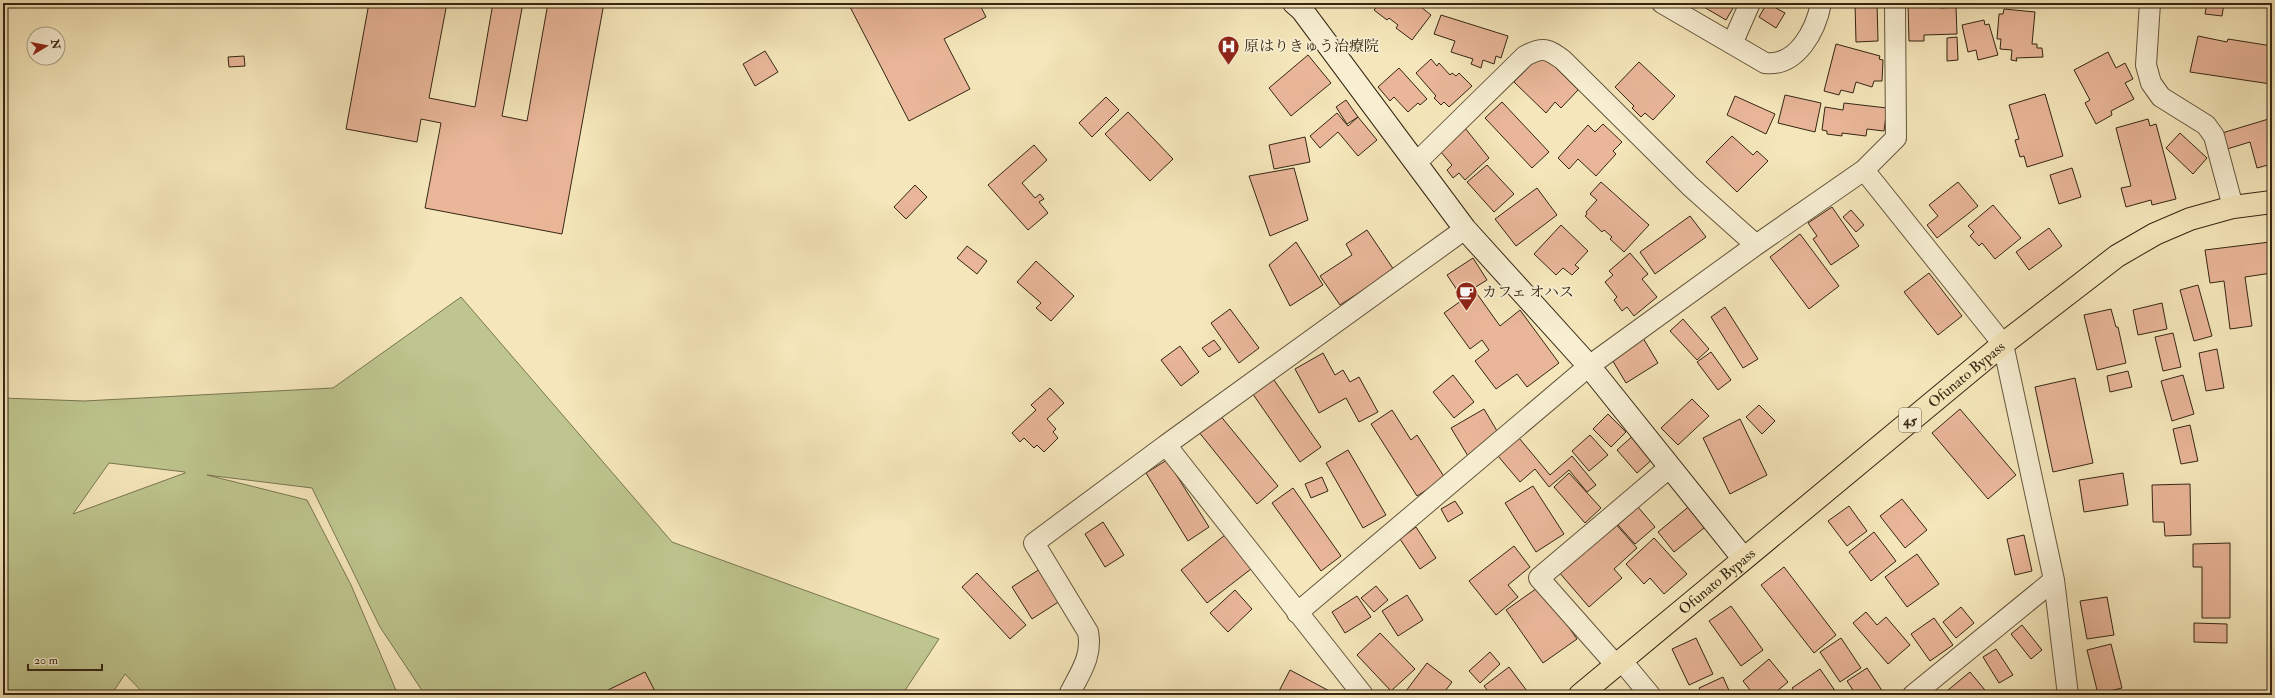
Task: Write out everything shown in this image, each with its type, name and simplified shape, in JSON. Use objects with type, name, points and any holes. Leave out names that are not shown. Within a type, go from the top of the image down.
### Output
[{"type":"highway","name":"Ofunato Bypass","points":[[1580,695],[1743,558],[2003,344],[2117,256],[2169,228],[2190,219],[2234,206],[2272,202]]},
{"type":"street","points":[[1294,3],[1302,10],[1465,230],[1589,366],[1743,558]]},
{"type":"street","points":[[1662,3],[1765,63],[1776,64],[1791,58],[1802,46],[1819,12],[1821,3]]},
{"type":"street","points":[[1732,44],[1750,3]]},
{"type":"street","points":[[1297,613],[1589,366],[1756,245],[1864,170],[1896,138],[1895,3]]},
{"type":"street","points":[[2150,3],[2146,65],[2151,83],[2161,97],[2206,125],[2214,136],[2234,206]]},
{"type":"street","points":[[1416,163],[1525,56],[1536,50],[1550,50],[1564,60],[1690,186],[1756,245]]},
{"type":"street","points":[[1864,170],[2003,344],[2054,580],[2068,695]]},
{"type":"street","points":[[1069,695],[1088,656],[1090,645],[1088,632],[1034,543],[1166,445],[1465,230]]},
{"type":"street","points":[[1166,445],[1362,695]]},
{"type":"street","points":[[1650,695],[1539,578],[1670,467]]},
{"type":"street","points":[[1913,695],[2054,580]]},
{"type":"green space","points":[[461,297],[672,542],[939,639],[902,695],[684,695],[674,691],[675,695],[425,695],[380,627],[312,488],[207,475],[307,500],[351,585],[398,695],[145,695],[125,674],[111,695],[3,695],[3,398],[84,401],[333,388]],"holes":[[[109,463],[185,473],[73,514]]]},
{"type":"building","points":[[369,3],[447,3],[429,98],[475,107],[493,3],[523,3],[502,116],[527,121],[548,3],[604,3],[562,234],[425,208],[441,123],[421,119],[417,142],[346,129]]},
{"type":"building","points":[[848,3],[979,3],[986,17],[944,39],[970,89],[909,121]]},
{"type":"building","points":[[1380,3],[1416,3],[1431,15],[1412,40],[1396,28],[1398,25],[1389,18],[1387,20],[1374,10]]},
{"type":"building","points":[[1697,3],[1736,3],[1726,20]]},
{"type":"building","points":[[1767,3],[1785,13],[1776,28],[1759,17]]},
{"type":"building","points":[[1855,3],[1877,3],[1878,41],[1856,42]]},
{"type":"building","points":[[1908,3],[1941,3],[1941,8],[1956,7],[1957,34],[1924,35],[1924,41],[1909,41]]},
{"type":"building","points":[[2207,3],[2224,3],[2222,16],[2205,14]]},
{"type":"building","points":[[2004,9],[2035,12],[2032,44],[2037,44],[2037,48],[2042,48],[2043,57],[2016,58],[2017,61],[2011,60],[2012,50],[2000,49],[2001,39],[1997,39],[1999,14],[2003,14]]},
{"type":"building","points":[[1441,15],[1508,36],[1501,58],[1496,56],[1494,64],[1483,60],[1481,68],[1471,64],[1473,59],[1451,52],[1455,41],[1434,34]]},
{"type":"building","points":[[1984,20],[1985,25],[1989,24],[1998,55],[1978,60],[1976,50],[1968,52],[1962,25]]},
{"type":"building","points":[[2198,36],[2227,42],[2228,39],[2272,46],[2271,84],[2190,72]]},
{"type":"building","points":[[1957,37],[1958,60],[1947,61],[1947,38]]},
{"type":"building","points":[[1836,44],[1880,56],[1879,59],[1883,60],[1882,81],[1874,81],[1872,87],[1856,82],[1853,93],[1841,90],[1839,95],[1824,91]]},
{"type":"building","points":[[765,51],[778,72],[755,86],[743,64]]},
{"type":"building","points":[[1544,52],[1550,62],[1578,90],[1561,108],[1555,102],[1546,113],[1514,82]]},
{"type":"building","points":[[2108,52],[2116,68],[2125,63],[2133,79],[2125,83],[2134,99],[2111,111],[2112,115],[2096,124],[2085,103],[2090,100],[2074,70]]},
{"type":"building","points":[[1308,55],[1331,83],[1291,116],[1269,88]]},
{"type":"building","points":[[244,56],[245,66],[229,67],[228,57]]},
{"type":"building","points":[[1431,59],[1437,66],[1439,63],[1450,75],[1452,73],[1456,76],[1459,73],[1472,86],[1449,107],[1444,102],[1441,105],[1434,98],[1436,96],[1416,73]]},
{"type":"building","points":[[1639,62],[1675,96],[1653,120],[1645,113],[1641,117],[1632,108],[1634,106],[1615,87]]},
{"type":"building","points":[[1399,68],[1427,99],[1420,105],[1418,103],[1408,112],[1394,97],[1390,101],[1378,87]]},
{"type":"building","points":[[2045,94],[2063,156],[2027,167],[2024,156],[2020,157],[2015,140],[2019,139],[2009,105]]},
{"type":"building","points":[[1785,95],[1821,103],[1815,132],[1778,123]]},
{"type":"building","points":[[1735,96],[1775,114],[1766,134],[1727,115]]},
{"type":"building","points":[[1106,97],[1119,110],[1092,137],[1079,123]]},
{"type":"building","points":[[1346,100],[1358,117],[1347,124],[1336,107]]},
{"type":"building","points":[[1502,102],[1549,152],[1532,168],[1485,118]]},
{"type":"building","points":[[1844,103],[1887,108],[1884,131],[1867,129],[1866,136],[1842,133],[1842,136],[1827,134],[1827,131],[1822,130],[1825,107],[1843,110]]},
{"type":"building","points":[[1128,112],[1173,159],[1150,181],[1105,134]]},
{"type":"building","points":[[1337,113],[1348,126],[1358,117],[1377,140],[1358,156],[1338,132],[1320,148],[1310,136]]},
{"type":"building","points":[[2272,118],[2272,164],[2257,168],[2250,142],[2227,149],[2222,133]]},
{"type":"building","points":[[2148,119],[2150,126],[2156,124],[2176,199],[2152,205],[2151,200],[2126,207],[2121,188],[2131,186],[2116,128]]},
{"type":"building","points":[[1603,124],[1622,142],[1613,151],[1616,154],[1596,176],[1578,159],[1569,169],[1558,158],[1588,125],[1595,132]]},
{"type":"building","points":[[1465,128],[1489,158],[1465,180],[1459,173],[1453,178],[1447,170],[1452,165],[1440,151]]},
{"type":"building","points":[[2180,133],[2207,158],[2193,174],[2166,148]]},
{"type":"building","points":[[1732,136],[1753,155],[1757,151],[1768,161],[1737,192],[1706,162]]},
{"type":"building","points":[[1305,137],[1310,162],[1274,169],[1269,145]]},
{"type":"building","points":[[1034,145],[1047,160],[1022,183],[1035,198],[1040,194],[1044,199],[1039,202],[1048,213],[1028,230],[988,185]]},
{"type":"building","points":[[1487,165],[1514,194],[1494,212],[1467,182]]},
{"type":"building","points":[[1294,168],[1308,220],[1270,236],[1249,176]]},
{"type":"building","points":[[2072,168],[2081,197],[2059,204],[2050,175]]},
{"type":"building","points":[[1601,182],[1649,225],[1624,252],[1610,239],[1612,237],[1604,230],[1602,232],[1585,216],[1587,214],[1586,212],[1597,200],[1590,194]]},
{"type":"building","points":[[1958,182],[1978,206],[1937,238],[1927,225],[1938,216],[1929,205]]},
{"type":"building","points":[[915,185],[927,197],[906,219],[894,207]]},
{"type":"building","points":[[1537,188],[1557,215],[1516,246],[1495,219]]},
{"type":"building","points":[[1993,205],[2021,238],[1995,259],[1982,243],[1979,246],[1970,236],[1974,232],[1968,226]]},
{"type":"building","points":[[1832,207],[1859,246],[1831,265],[1813,239],[1817,236],[1808,223]]},
{"type":"building","points":[[1851,210],[1864,225],[1856,232],[1843,217]]},
{"type":"building","points":[[1690,216],[1706,237],[1655,274],[1640,252]]},
{"type":"building","points":[[1561,225],[1588,251],[1575,265],[1579,268],[1572,275],[1563,268],[1556,275],[1534,254]]},
{"type":"building","points":[[2049,228],[2062,246],[2029,270],[2016,252]]},
{"type":"building","points":[[1367,230],[1394,270],[1340,305],[1320,276],[1352,255],[1346,244]]},
{"type":"building","points":[[1800,234],[1839,286],[1809,309],[1770,257]]},
{"type":"building","points":[[1296,242],[1323,285],[1290,306],[1269,265]]},
{"type":"building","points":[[2270,242],[2272,273],[2245,277],[2252,326],[2230,329],[2224,281],[2210,283],[2205,250]]},
{"type":"building","points":[[967,246],[987,261],[977,274],[957,258]]},
{"type":"building","points":[[1630,253],[1648,274],[1642,279],[1657,297],[1634,316],[1627,307],[1622,311],[1614,300],[1617,297],[1605,282],[1613,275],[1609,271]]},
{"type":"building","points":[[1473,258],[1487,280],[1461,296],[1447,275]]},
{"type":"building","points":[[1036,261],[1074,296],[1051,321],[1036,308],[1041,303],[1017,282]]},
{"type":"building","points":[[1929,273],[1962,316],[1938,335],[1904,292]]},
{"type":"building","points":[[2198,285],[2212,336],[2194,341],[2180,290]]},
{"type":"building","points":[[1475,291],[1500,326],[1520,310],[1559,363],[1527,387],[1517,374],[1496,389],[1475,361],[1489,350],[1482,340],[1470,349],[1444,313]]},
{"type":"building","points":[[2162,303],[2167,329],[2138,335],[2133,310]]},
{"type":"building","points":[[1725,307],[1758,359],[1743,368],[1711,317]]},
{"type":"building","points":[[1230,309],[1259,348],[1239,363],[1211,323]]},
{"type":"building","points":[[2111,309],[2116,327],[2118,327],[2126,363],[2097,370],[2084,315]]},
{"type":"building","points":[[1683,319],[1709,349],[1697,360],[1670,331]]},
{"type":"building","points":[[2173,333],[2181,367],[2163,371],[2155,337]]},
{"type":"building","points":[[1643,338],[1658,363],[1626,383],[1611,358]]},
{"type":"building","points":[[1214,340],[1221,349],[1209,357],[1202,348]]},
{"type":"building","points":[[1180,346],[1199,372],[1181,386],[1161,360]]},
{"type":"building","points":[[2217,349],[2224,388],[2206,391],[2199,353]]},
{"type":"building","points":[[1711,352],[1731,380],[1718,390],[1697,362]]},
{"type":"building","points":[[1323,353],[1335,375],[1343,370],[1350,382],[1359,377],[1378,412],[1359,422],[1346,398],[1319,413],[1295,369]]},
{"type":"building","points":[[2128,371],[2132,387],[2110,392],[2107,376]]},
{"type":"building","points":[[1269,373],[1321,447],[1300,462],[1248,387]]},
{"type":"building","points":[[1453,375],[1474,402],[1454,418],[1433,392]]},
{"type":"building","points":[[2183,375],[2194,414],[2172,421],[2161,381]]},
{"type":"building","points":[[2075,378],[2093,463],[2053,472],[2035,387]]},
{"type":"building","points":[[1050,388],[1064,403],[1047,419],[1056,429],[1053,432],[1058,438],[1044,452],[1037,445],[1034,448],[1024,438],[1020,442],[1012,433],[1036,410],[1031,405]]},
{"type":"building","points":[[1692,399],[1709,416],[1678,445],[1661,428]]},
{"type":"building","points":[[1759,405],[1775,421],[1762,434],[1746,417]]},
{"type":"building","points":[[1484,409],[1500,436],[1468,456],[1451,428]]},
{"type":"building","points":[[1960,409],[2016,475],[1988,499],[1932,433]]},
{"type":"building","points":[[1392,410],[1411,440],[1417,435],[1445,478],[1417,496],[1371,424]]},
{"type":"building","points":[[1219,414],[1278,486],[1257,504],[1198,431]]},
{"type":"building","points":[[1608,414],[1626,432],[1611,447],[1593,429]]},
{"type":"building","points":[[1740,419],[1767,475],[1730,494],[1703,438]]},
{"type":"building","points":[[2190,425],[2198,461],[2181,464],[2173,429]]},
{"type":"building","points":[[1635,434],[1655,457],[1637,473],[1617,450]]},
{"type":"building","points":[[1590,435],[1608,455],[1589,471],[1572,451]]},
{"type":"building","points":[[1519,438],[1550,475],[1572,456],[1596,485],[1587,492],[1569,470],[1549,487],[1535,469],[1520,482],[1498,456]]},
{"type":"building","points":[[1348,450],[1386,515],[1363,528],[1326,463]]},
{"type":"building","points":[[1167,460],[1209,527],[1188,541],[1146,473]]},
{"type":"building","points":[[1569,473],[1601,508],[1585,523],[1554,487]]},
{"type":"building","points":[[2123,473],[2128,505],[2084,512],[2079,480]]},
{"type":"building","points":[[1322,477],[1328,491],[1311,498],[1305,484]]},
{"type":"building","points":[[2190,484],[2191,535],[2165,536],[2164,522],[2153,522],[2152,485]]},
{"type":"building","points":[[1533,486],[1564,534],[1536,552],[1505,503]]},
{"type":"building","points":[[1293,488],[1341,556],[1321,571],[1272,503]]},
{"type":"building","points":[[1902,499],[1927,530],[1905,548],[1880,516]]},
{"type":"building","points":[[1455,501],[1463,513],[1448,522],[1441,509]]},
{"type":"building","points":[[1692,504],[1709,524],[1674,552],[1658,532]]},
{"type":"building","points":[[1849,506],[1867,531],[1847,546],[1828,521]]},
{"type":"building","points":[[1638,507],[1655,527],[1635,544],[1618,525]]},
{"type":"building","points":[[1103,522],[1124,555],[1105,567],[1085,534]]},
{"type":"building","points":[[1614,522],[1637,548],[1614,569],[1622,578],[1589,607],[1558,571]]},
{"type":"building","points":[[1416,527],[1436,558],[1420,569],[1400,539]]},
{"type":"building","points":[[1874,532],[1896,561],[1871,581],[1849,552]]},
{"type":"building","points":[[1225,535],[1251,569],[1207,603],[1181,570]]},
{"type":"building","points":[[2024,535],[2032,571],[2015,575],[2007,539]]},
{"type":"building","points":[[1654,538],[1687,574],[1664,594],[1650,578],[1644,584],[1626,564]]},
{"type":"building","points":[[2230,543],[2230,618],[2202,618],[2202,567],[2193,567],[2193,544]]},
{"type":"building","points":[[1514,546],[1530,567],[1508,585],[1518,597],[1496,615],[1469,581]]},
{"type":"building","points":[[1917,554],[1939,584],[1907,607],[1885,577]]},
{"type":"building","points":[[1784,567],[1836,635],[1814,653],[1761,585]]},
{"type":"building","points":[[1040,569],[1060,601],[1032,619],[1012,587]]},
{"type":"building","points":[[977,573],[1026,625],[1010,639],[962,587]]},
{"type":"building","points":[[1376,586],[1388,600],[1374,612],[1361,598]]},
{"type":"building","points":[[1540,586],[1577,639],[1543,663],[1506,610]]},
{"type":"building","points":[[1235,590],[1252,609],[1228,632],[1210,613]]},
{"type":"building","points":[[1407,595],[1423,620],[1398,636],[1382,611]]},
{"type":"building","points":[[1357,596],[1371,617],[1345,633],[1332,612]]},
{"type":"building","points":[[2107,597],[2114,635],[2087,639],[2080,601]]},
{"type":"building","points":[[1731,606],[1763,650],[1741,666],[1709,621]]},
{"type":"building","points":[[1961,607],[1974,623],[1956,638],[1943,622]]},
{"type":"building","points":[[1866,612],[1877,625],[1886,617],[1910,645],[1888,664],[1853,623]]},
{"type":"building","points":[[1934,618],[1953,645],[1930,661],[1911,634]]},
{"type":"building","points":[[2194,623],[2227,624],[2227,643],[2194,642]]},
{"type":"building","points":[[2022,625],[2042,650],[2031,659],[2011,634]]},
{"type":"building","points":[[1380,633],[1415,669],[1391,691],[1357,655]]},
{"type":"building","points":[[1696,638],[1713,674],[1689,685],[1672,649]]},
{"type":"building","points":[[1841,638],[1861,668],[1840,682],[1820,652]]},
{"type":"building","points":[[2111,644],[2122,688],[2098,694],[2087,650]]},
{"type":"building","points":[[1996,649],[2013,675],[1999,683],[1983,657]]},
{"type":"building","points":[[1490,652],[1500,664],[1480,683],[1469,671]]},
{"type":"building","points":[[1769,659],[1788,682],[1772,695],[1754,695],[1743,681]]},
{"type":"building","points":[[1427,663],[1452,682],[1442,695],[1403,695]]},
{"type":"building","points":[[1509,667],[1530,695],[1491,695],[1484,686]]},
{"type":"building","points":[[1867,668],[1885,695],[1856,695],[1847,681]]},
{"type":"building","points":[[1820,669],[1838,695],[1797,695],[1792,688]]},
{"type":"building","points":[[1290,670],[1337,695],[1277,695]]},
{"type":"building","points":[[645,672],[657,695],[610,695],[608,690]]},
{"type":"building","points":[[1970,672],[1989,695],[1942,695]]},
{"type":"building","points":[[1723,677],[1731,695],[1703,695],[1699,688]]},
{"type":"place","name":"原はりきゅう治療院","points":[[1229,66]]},
{"type":"place","name":"カフェ オハス","points":[[1466,312]]}]
